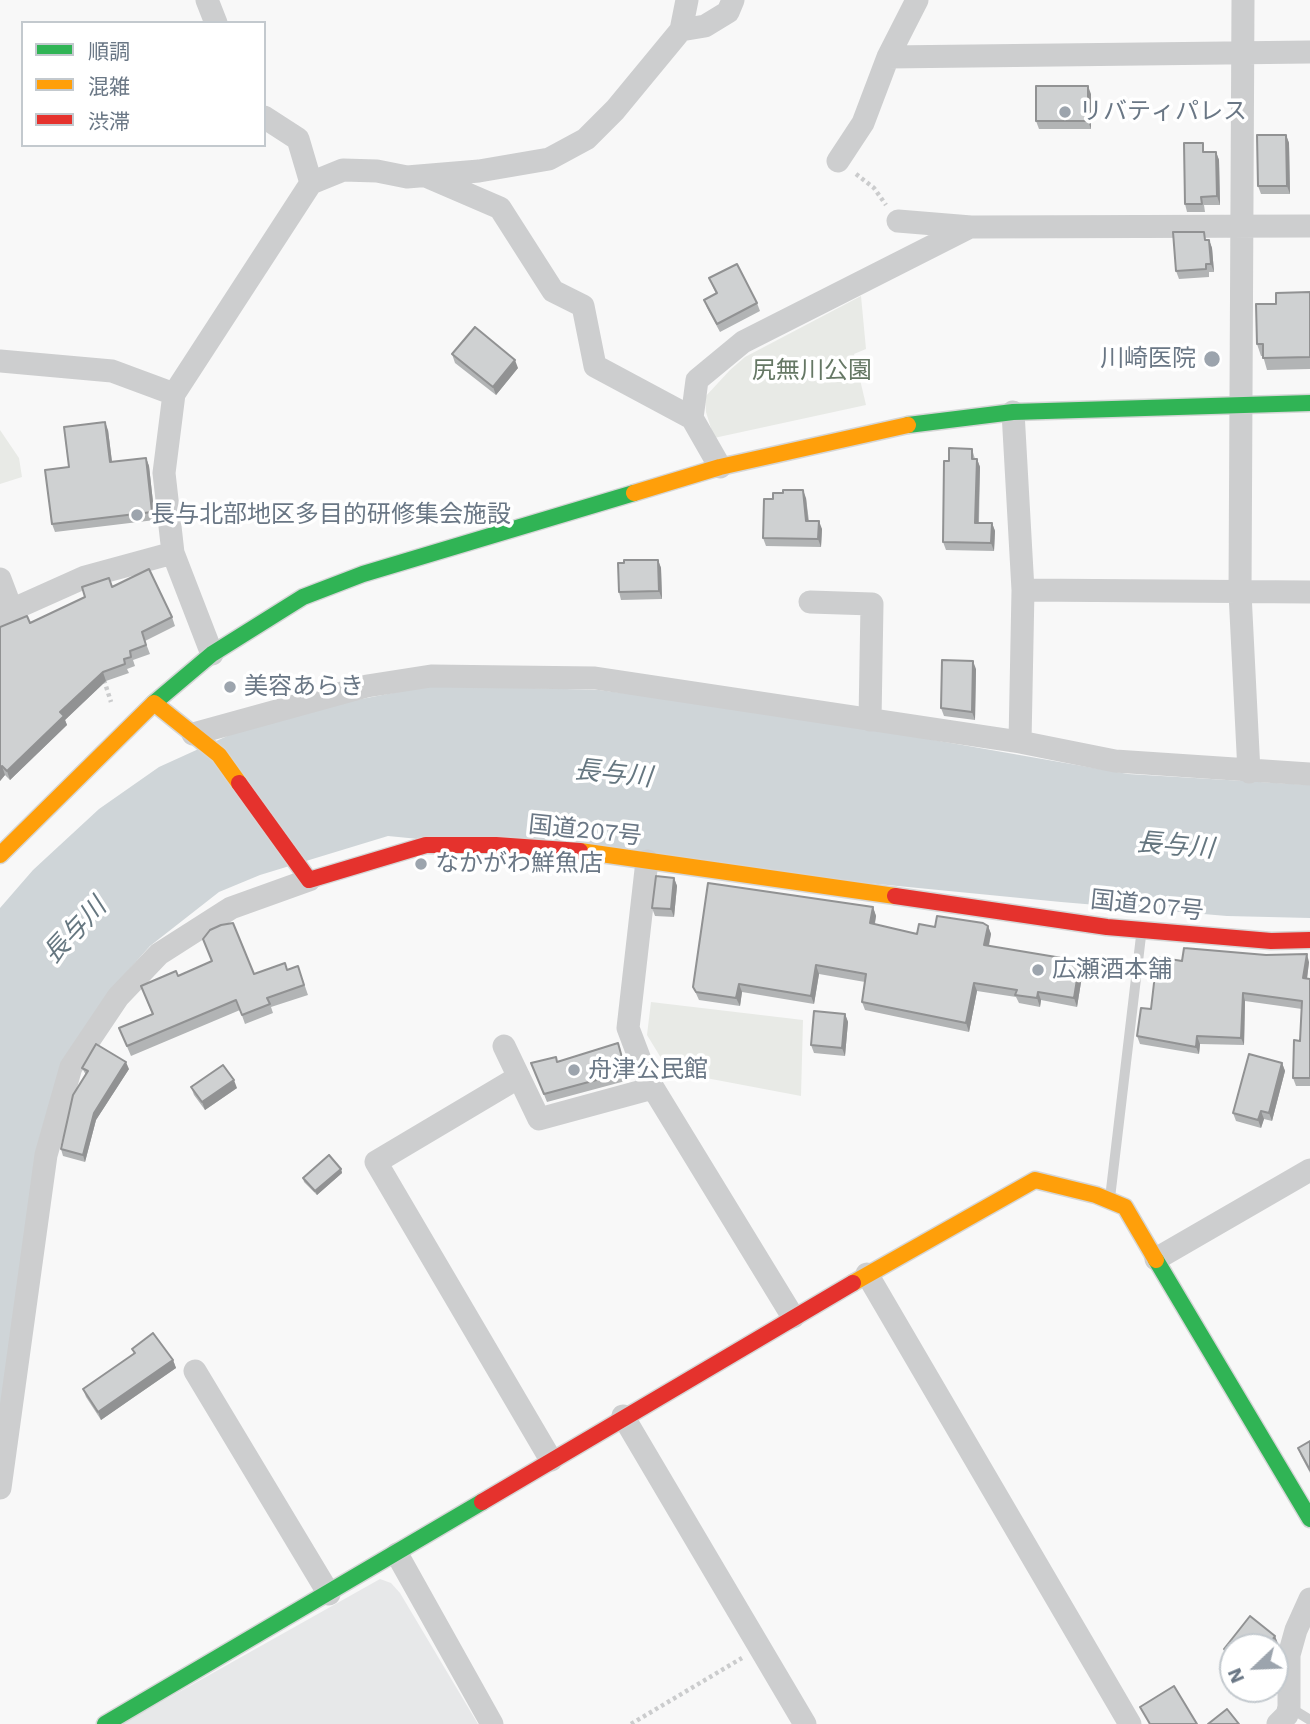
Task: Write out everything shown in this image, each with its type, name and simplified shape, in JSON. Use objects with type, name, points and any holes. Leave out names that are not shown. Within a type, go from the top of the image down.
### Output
[{"type":"main road","points":[[0,855],[154,704],[212,654],[303,597],[363,573],[720,467],[908,425],[1013,412],[1310,403]]},
{"type":"main road","points":[[154,704],[199,739],[236,775],[304,875]]},
{"type":"main road","name":"国道207号","points":[[304,875],[426,845],[496,845],[585,852],[1142,929],[1270,940],[1310,940]]},
{"type":"main road","points":[[105,1724],[397,1554],[623,1416],[1024,1184],[1035,1181],[1125,1207],[1310,1519]]},
{"type":"street","points":[[207,0],[215,21]]},
{"type":"street","points":[[212,654],[173,553],[164,473],[174,394],[311,183],[343,170],[377,171],[407,177],[480,171],[549,159],[586,139],[615,110],[681,30],[687,0]]},
{"type":"street","points":[[681,30],[705,26],[728,12],[733,0]]},
{"type":"street","points":[[838,161],[863,122],[888,57],[917,0]]},
{"type":"street","points":[[1243,0],[1245,52],[1240,593],[1249,772]]},
{"type":"street","points":[[888,57],[1310,52]]},
{"type":"street","points":[[266,118],[298,139],[311,183]]},
{"type":"street","points":[[425,175],[500,208],[553,291],[583,306],[594,366],[692,418],[720,467]]},
{"type":"street","points":[[898,221],[971,227],[1310,226]]},
{"type":"street","points":[[692,418],[697,380],[743,342],[971,227]]},
{"type":"street","points":[[0,361],[113,371],[174,394]]},
{"type":"street","points":[[1013,412],[1023,590],[1020,742]]},
{"type":"street","points":[[0,579],[6,612],[85,577],[173,553]]},
{"type":"street","points":[[1023,590],[1310,592]]},
{"type":"street","points":[[810,602],[872,604],[870,720]]},
{"type":"street","points":[[199,739],[367,686],[430,676],[595,678],[1020,742],[1115,761],[1310,774]]},
{"type":"street","points":[[646,861],[628,1028],[653,1088],[793,1317]]},
{"type":"street","points":[[0,1488],[33,1267],[46,1154],[71,1067],[118,998],[159,954],[231,908],[304,875]]},
{"type":"street","points":[[504,1046],[538,1119],[653,1088]]},
{"type":"street","points":[[519,1077],[376,1162],[551,1460]]},
{"type":"street","points":[[1156,1259],[1310,1170]]},
{"type":"street","points":[[867,1274],[1130,1724]]},
{"type":"street","points":[[195,1371],[329,1594]]},
{"type":"street","points":[[623,1416],[804,1724]]},
{"type":"street","points":[[397,1554],[492,1724]]},
{"type":"street","points":[[1284,1716],[1289,1655],[1296,1630],[1310,1599]]},
{"type":"lane","points":[[1110,1201],[1142,929]]},
{"type":"lane","points":[[1284,1716],[1310,1720]]},
{"type":"path","points":[[838,161],[874,188],[898,221]]},
{"type":"path","points":[[100,672],[123,734]]},
{"type":"path","points":[[631,1724],[760,1648]]},
{"type":"shaded area","points":[[380,1579],[391,1583],[400,1593],[478,1724],[122,1724]]},
{"type":"green space","name":"尻無川公園","points":[[861,296],[866,349],[854,354],[866,405],[714,438],[706,412],[705,397],[730,370],[745,357]]},
{"type":"green space","points":[[0,430],[19,458],[22,477],[0,484]]},
{"type":"green space","points":[[651,1002],[803,1020],[801,1096],[669,1071],[647,1035]]},
{"type":"water","name":"長与川","points":[[434,685],[599,690],[791,715],[1128,774],[1310,785],[1310,918],[1227,916],[1061,902],[388,836],[260,875],[219,892],[150,946],[109,992],[64,1061],[0,1435],[0,908],[33,870],[99,809],[159,767],[236,732],[346,702]]},
{"type":"building","name":"リバティパレス","points":[[1036,86],[1088,86],[1088,121],[1036,121]]},
{"type":"building","points":[[1257,135],[1286,135],[1287,186],[1258,186]]},
{"type":"building","points":[[1184,143],[1203,143],[1203,152],[1216,152],[1217,196],[1201,197],[1202,204],[1185,204]]},
{"type":"building","points":[[1173,232],[1204,232],[1205,240],[1209,240],[1211,264],[1206,264],[1206,269],[1176,271]]},
{"type":"building","points":[[737,264],[757,303],[717,324],[704,300],[717,293],[709,278]]},
{"type":"building","points":[[1310,292],[1310,357],[1263,358],[1263,344],[1257,344],[1256,304],[1276,304],[1276,293]]},
{"type":"building","points":[[475,327],[515,360],[493,387],[452,354]]},
{"type":"building","points":[[105,422],[110,462],[146,458],[152,512],[52,524],[45,470],[69,467],[64,427]]},
{"type":"building","points":[[949,448],[972,449],[972,459],[977,459],[975,523],[992,523],[991,543],[943,542],[944,461],[949,461]]},
{"type":"building","points":[[783,490],[803,490],[806,521],[819,521],[818,539],[763,538],[764,499],[773,499],[773,493],[783,493]]},
{"type":"building","points":[[624,560],[658,560],[659,591],[619,592],[618,563],[624,563]]},
{"type":"building","points":[[149,569],[172,617],[142,632],[146,645],[130,651],[131,657],[124,659],[125,664],[103,672],[60,712],[64,716],[7,771],[2,766],[0,768],[0,627],[27,616],[30,623],[85,597],[82,587],[109,578],[112,587]]},
{"type":"building","points":[[942,660],[973,661],[972,712],[941,708]]},
{"type":"building","points":[[656,876],[674,878],[671,909],[652,908]]},
{"type":"building","points":[[708,883],[873,907],[870,923],[917,934],[919,924],[935,927],[937,916],[983,923],[988,926],[984,945],[1080,961],[1074,998],[1038,992],[1037,998],[1015,995],[1017,990],[974,983],[966,1023],[862,1002],[866,974],[816,965],[811,996],[739,984],[736,998],[696,992],[693,987]]},
{"type":"building","points":[[233,923],[254,974],[285,963],[287,970],[298,966],[304,985],[267,998],[270,1004],[242,1015],[236,1000],[127,1046],[119,1028],[153,1014],[141,986],[176,971],[178,976],[212,961],[203,939],[210,930]]},
{"type":"building","points":[[1184,948],[1266,955],[1307,954],[1303,978],[1310,979],[1310,1078],[1293,1078],[1294,1040],[1300,1041],[1302,1001],[1243,993],[1241,1038],[1197,1036],[1196,1047],[1137,1036],[1141,1008],[1151,1009],[1157,957],[1182,961]]},
{"type":"building","points":[[814,1011],[845,1014],[842,1048],[811,1045]]},
{"type":"building","points":[[618,1043],[626,1072],[544,1094],[531,1063],[556,1057],[557,1062]]},
{"type":"building","points":[[96,1044],[126,1062],[94,1113],[83,1155],[61,1149],[73,1095],[88,1071],[82,1068]]},
{"type":"building","points":[[1249,1054],[1282,1063],[1269,1113],[1261,1111],[1258,1120],[1233,1113]]},
{"type":"building","points":[[223,1065],[234,1080],[202,1102],[191,1087]]},
{"type":"building","points":[[329,1155],[341,1169],[315,1191],[303,1178]]},
{"type":"building","points":[[153,1333],[173,1360],[98,1412],[83,1389],[135,1353],[132,1349]]},
{"type":"building","points":[[1310,1441],[1310,1470],[1298,1448]]},
{"type":"building","points":[[1250,1616],[1271,1633],[1237,1633]]},
{"type":"building","points":[[1174,1686],[1197,1724],[1150,1724],[1140,1707]]},
{"type":"building","points":[[1227,1709],[1239,1724],[1208,1724]]},
{"type":"traffic: fast","points":[[908,425],[1013,412],[1310,403]]},
{"type":"traffic: fast","points":[[154,703],[212,654],[303,597],[363,574],[634,493]]},
{"type":"traffic: fast","points":[[1156,1260],[1310,1519]]},
{"type":"traffic: fast","points":[[105,1724],[482,1502]]},
{"type":"traffic: slow","points":[[634,493],[720,467],[908,425]]},
{"type":"traffic: slow","points":[[0,855],[154,703],[219,755],[239,783]]},
{"type":"traffic: slow","points":[[580,851],[895,896]]},
{"type":"traffic: slow","points":[[853,1283],[1035,1180],[1096,1195],[1125,1207],[1156,1260]]},
{"type":"traffic: jam","points":[[239,783],[309,880],[426,845],[496,845],[580,851]]},
{"type":"traffic: jam","points":[[895,896],[1107,927],[1271,941],[1310,940]]},
{"type":"traffic: jam","points":[[482,1502],[853,1283]]},
{"type":"place","name":"リバティパレス","points":[[1065,112]]},
{"type":"place","name":"川崎医院","points":[[1212,359]]},
{"type":"place","name":"長与北部地区多目的研修集会施設","points":[[137,515]]},
{"type":"place","name":"美容あらき","points":[[230,687]]},
{"type":"place","name":"なかがわ鮮魚店","points":[[421,864]]},
{"type":"place","name":"広瀬酒本舗","points":[[1038,970]]},
{"type":"place","name":"舟津公民館","points":[[574,1070]]}]
